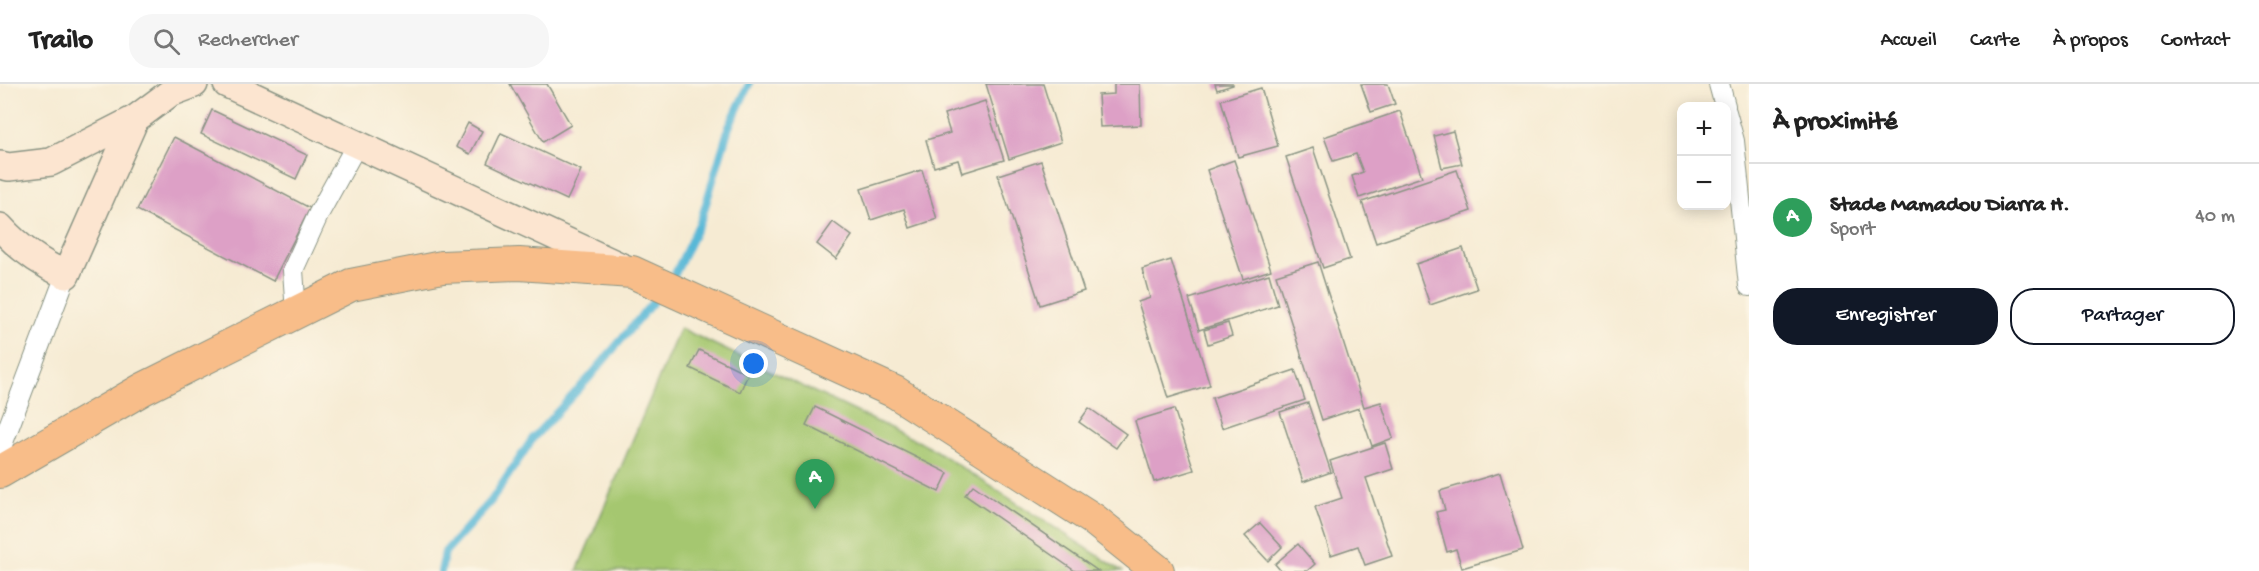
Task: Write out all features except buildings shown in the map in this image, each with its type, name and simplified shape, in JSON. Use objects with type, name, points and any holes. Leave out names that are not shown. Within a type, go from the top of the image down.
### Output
[{"type":"main road","points":[[0,472],[143,389],[351,285],[442,267],[519,264],[632,272],[895,392],[1094,519],[1158,571]]},
{"type":"street","points":[[227,84],[632,272]]},
{"type":"street","points":[[1719,84],[1724,102]]},
{"type":"street","points":[[0,165],[9,167],[51,162],[135,119],[177,87]]},
{"type":"street","points":[[0,450],[66,275],[135,119]]},
{"type":"street","points":[[1731,130],[1749,286]]},
{"type":"street","points":[[296,313],[293,270],[319,213],[357,144]]},
{"type":"street","points":[[0,227],[15,244],[44,265],[66,275]]},
{"type":"green space","points":[[680,328],[930,447],[1122,571],[577,571]]},
{"type":"waterway","points":[[675,274],[701,220],[729,127],[749,84]]},
{"type":"waterway","points":[[441,571],[445,552],[491,501],[533,438],[589,378],[653,302]]},
{"type":"place","name":"Stade Mamadou Diarra H.","points":[[815,509]]}]
